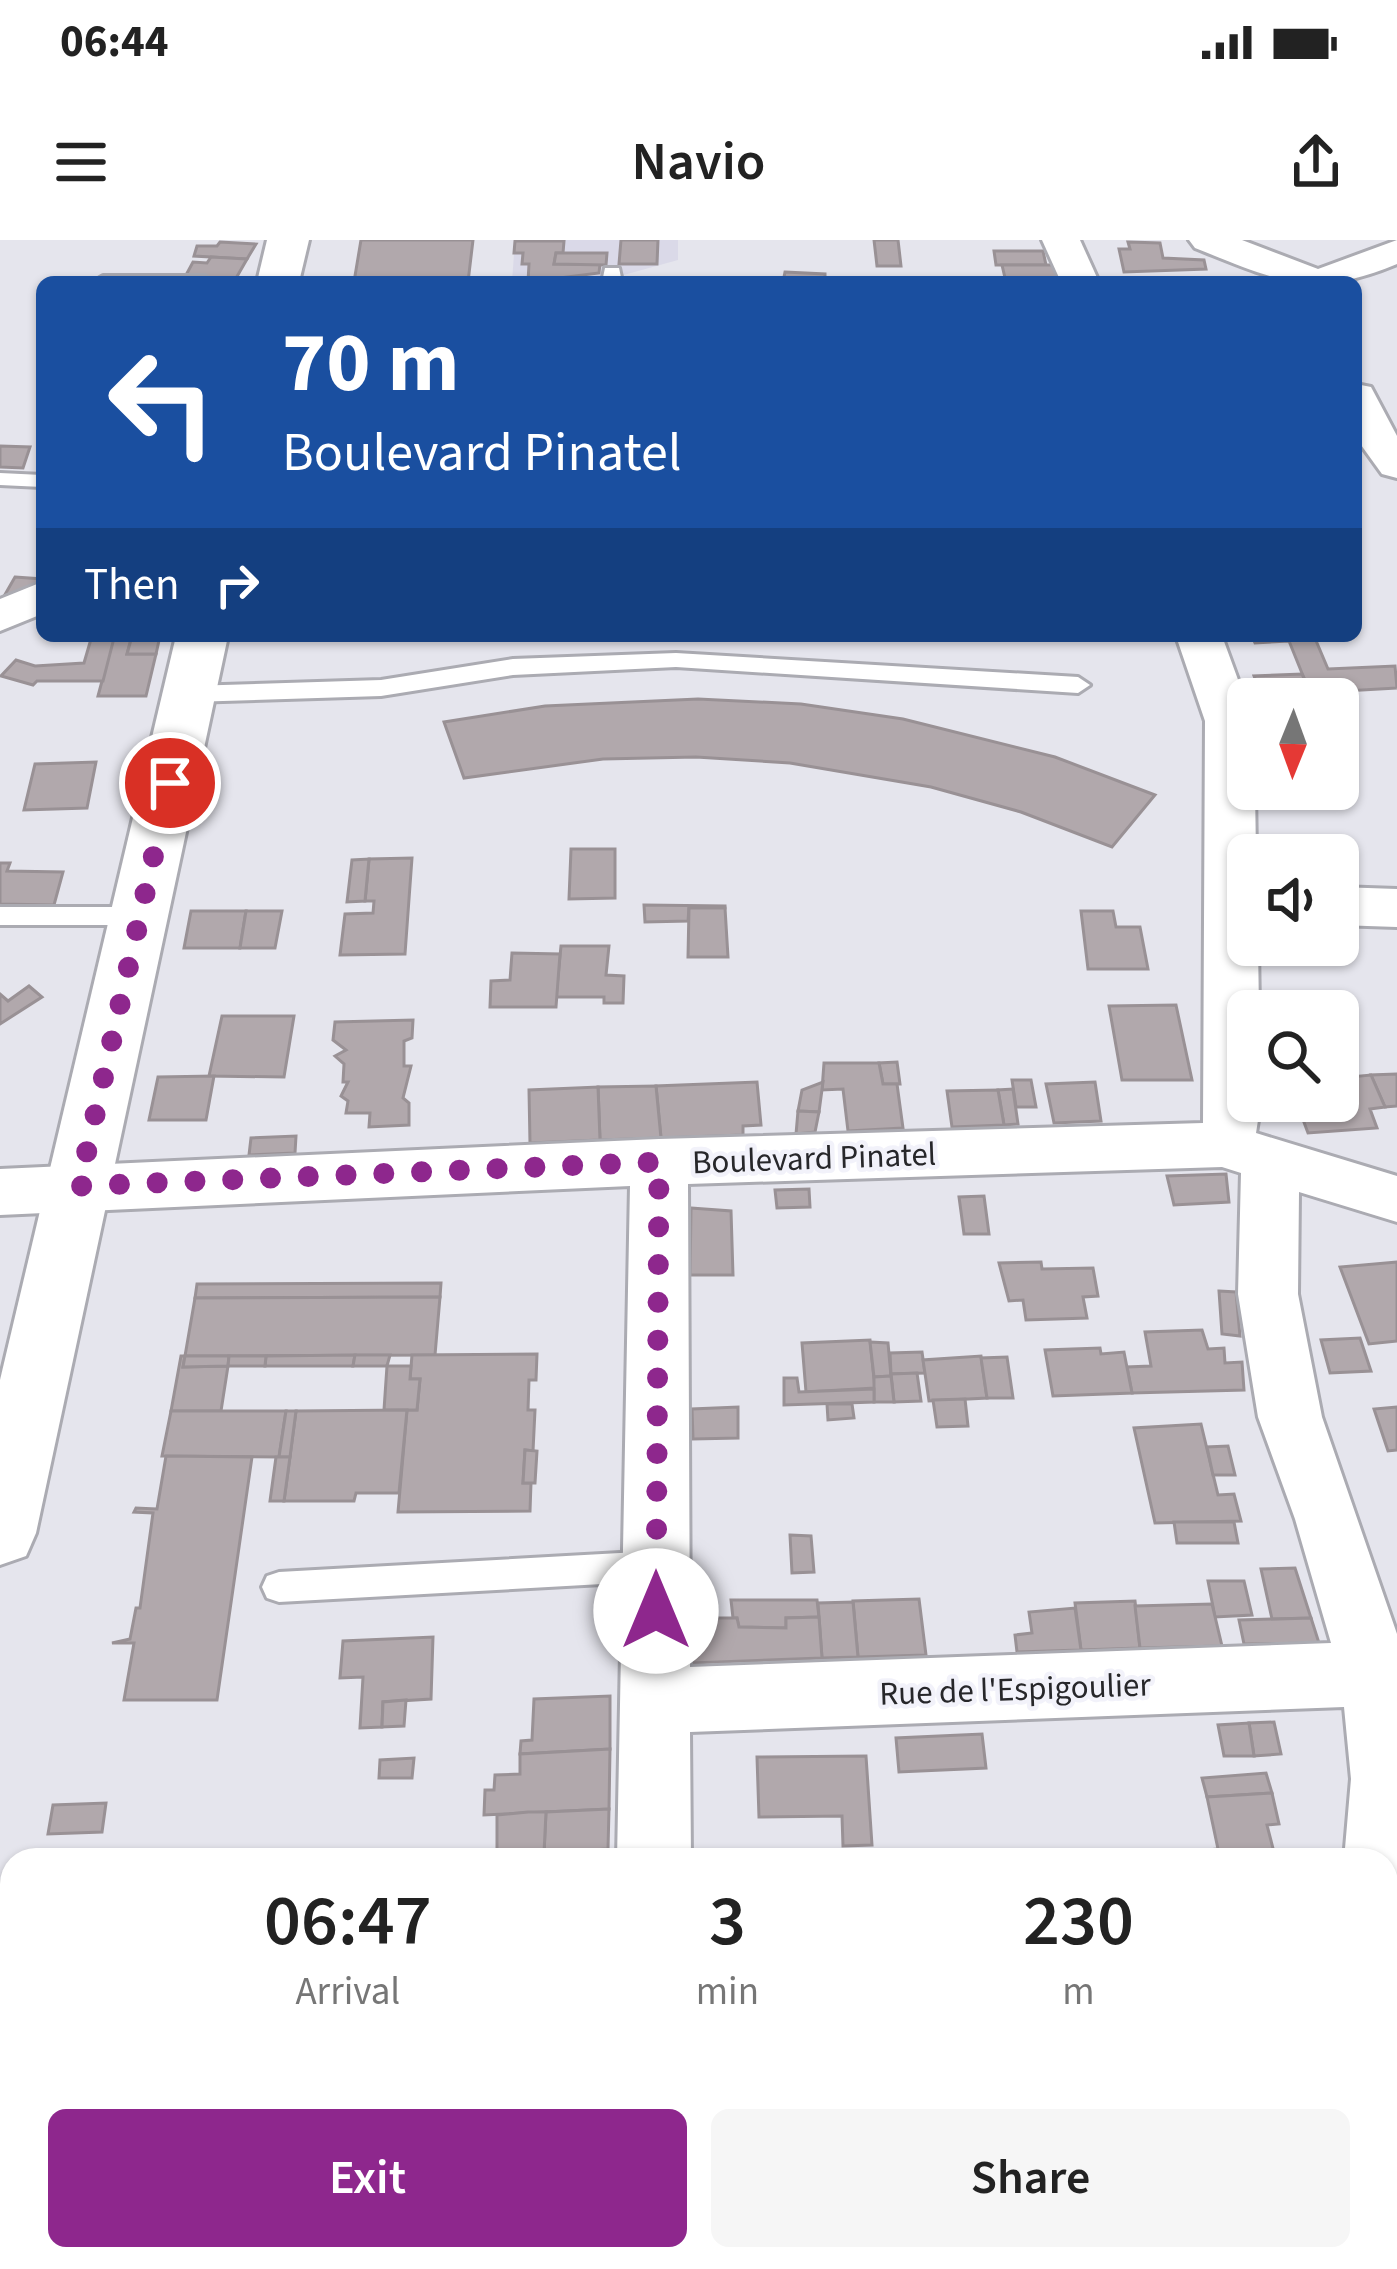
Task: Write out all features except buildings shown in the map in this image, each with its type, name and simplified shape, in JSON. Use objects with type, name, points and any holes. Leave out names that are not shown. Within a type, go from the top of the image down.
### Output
[{"type":"street","points":[[1061,240],[1076,276]]},
{"type":"street","points":[[1208,240],[1302,276]]},
{"type":"street","points":[[1333,276],[1397,250]]},
{"type":"street","points":[[1362,410],[1397,465]]},
{"type":"street","points":[[0,616],[36,599]]},
{"type":"street","points":[[1,1519],[201,642]]},
{"type":"street","points":[[1201,642],[1229,721],[1236,834]]},
{"type":"street","points":[[1359,907],[1397,908]]},
{"type":"street","points":[[1238,966],[1232,1124],[1246,1154],[1290,1418],[1328,1519],[1375,1674],[1387,1779],[1382,1848]]},
{"type":"street","name":"Boulevard Pinatel","points":[[0,1192],[659,1162],[1246,1154],[1397,1199]]},
{"type":"street","points":[[654,1848],[659,1162]]},
{"type":"street","name":"Rue de l'Espigoulier","points":[[655,1701],[1375,1674]]},
{"type":"lane","points":[[0,479],[36,481]]},
{"type":"lane","points":[[190,694],[380,688],[495,669],[676,660],[1078,685]]},
{"type":"lane","points":[[0,916],[140,916]]},
{"type":"lane","points":[[279,1587],[656,1566]]},
{"type":"shaded area","points":[[515,240],[678,240],[678,260],[620,276],[512,276]]},
{"type":"route","points":[[170,783],[79,1186],[659,1162],[656,1611]]}]
